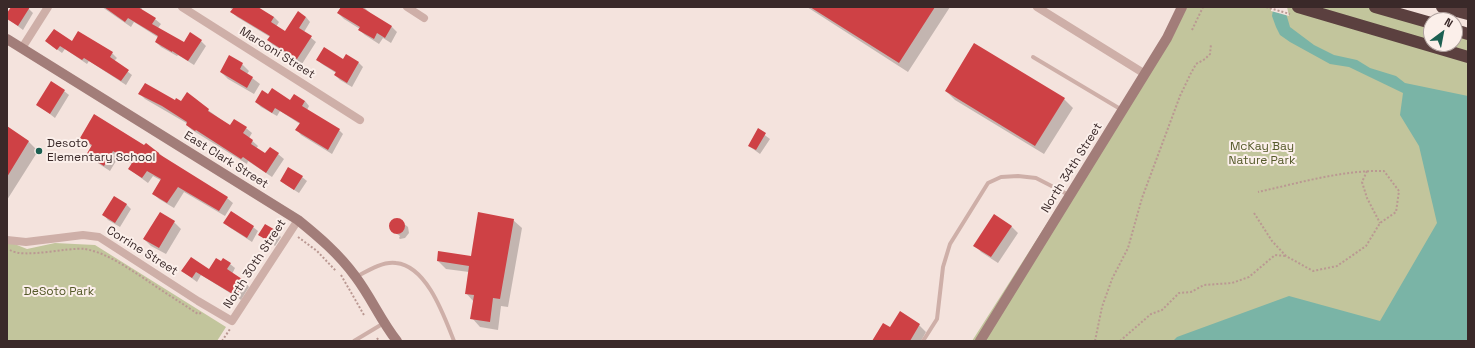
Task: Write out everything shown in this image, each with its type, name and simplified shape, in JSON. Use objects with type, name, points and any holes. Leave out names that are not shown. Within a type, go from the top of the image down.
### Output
[{"type":"highway","points":[[1375,7],[1423,21]]},
{"type":"highway","points":[[1442,7],[1468,14]]},
{"type":"highway","points":[[1293,10],[1468,56]]},
{"type":"street","points":[[22,48],[48,7]]},
{"type":"street","name":"Marconi Street","points":[[182,7],[360,120]]},
{"type":"street","points":[[407,7],[424,18]]},
{"type":"street","points":[[1037,7],[1145,74]]},
{"type":"street","name":"North 34th Street","points":[[980,341],[1167,38],[1182,7]]},
{"type":"street","name":"East Clark Street","points":[[7,38],[298,220],[324,241],[339,256],[356,277],[397,341]]},
{"type":"street","name":"North 30th Street","points":[[232,321],[298,220]]},
{"type":"street","name":"Corrine Street","points":[[7,240],[26,242],[83,235],[99,237],[198,301],[232,321]]},
{"type":"lane","points":[[1033,57],[1123,110]]},
{"type":"lane","points":[[923,341],[937,319],[943,268],[950,244],[988,183],[1001,177],[1018,176],[1036,178],[1070,196]]},
{"type":"lane","points":[[356,277],[374,267],[396,263],[411,268],[426,283],[439,306],[454,341]]},
{"type":"lane","points":[[354,341],[385,323]]},
{"type":"path","points":[[1192,30],[1204,7]]},
{"type":"path","points":[[1266,7],[1293,10]]},
{"type":"path","points":[[1095,341],[1102,307],[1112,279],[1128,248],[1142,198],[1157,162],[1180,96],[1190,73],[1196,64],[1210,54],[1211,44]]},
{"type":"path","points":[[1368,171],[1362,182],[1367,198],[1380,223]]},
{"type":"path","points":[[1254,213],[1272,241],[1286,256],[1313,271],[1337,266],[1366,246],[1380,223],[1396,212],[1399,191],[1384,171],[1368,171],[1335,176],[1258,192]]},
{"type":"path","points":[[295,235],[317,251],[340,274],[364,315]]},
{"type":"path","points":[[7,248],[14,252],[84,249],[102,254],[120,263],[198,314],[201,313],[206,316]]},
{"type":"path","points":[[1120,341],[1151,314],[1162,310],[1178,293],[1191,292],[1204,285],[1232,283],[1249,276],[1275,255],[1286,256]]},
{"type":"path","points":[[222,341],[229,331],[232,321]]},
{"type":"path","points":[[223,327],[229,331]]},
{"type":"green space","name":"McKay Bay Nature Park","points":[[1185,7],[1375,7],[1423,21],[1423,52],[1463,52],[1463,32],[1468,34],[1468,341],[972,341]]},
{"type":"green space","name":"DeSoto Park","points":[[7,241],[27,249],[55,243],[95,245],[226,327],[217,341],[7,341]]},
{"type":"water","points":[[1273,10],[1285,10],[1290,27],[1314,45],[1334,55],[1357,60],[1370,68],[1396,76],[1405,83],[1468,96],[1468,341],[1173,341],[1177,337],[1289,296],[1380,321],[1437,223],[1419,146],[1400,115],[1403,93],[1349,67],[1330,64],[1290,42],[1280,35],[1272,16]]},
{"type":"pier","points":[[1271,7],[1287,7],[1289,16],[1271,11]]},
{"type":"building","points":[[11,7],[30,7],[18,26],[7,19],[7,13]]},
{"type":"building","points":[[104,7],[138,7],[156,18],[152,24],[184,42],[190,32],[202,40],[188,61],[155,42],[158,36],[128,18],[125,22]]},
{"type":"building","points":[[234,7],[258,7],[274,17],[271,22],[285,31],[298,11],[306,17],[299,28],[312,36],[297,59],[267,40],[270,36],[230,12]]},
{"type":"building","points":[[341,7],[361,7],[392,26],[385,38],[377,33],[374,39],[358,30],[360,27],[337,13]]},
{"type":"building","points":[[810,7],[935,7],[899,63]]},
{"type":"building","points":[[54,29],[72,41],[78,31],[113,52],[110,57],[129,70],[121,81],[84,58],[82,60],[60,46],[57,50],[45,41]]},
{"type":"building","points":[[974,43],[1065,98],[1035,146],[945,91]]},
{"type":"building","points":[[324,47],[343,59],[346,54],[359,62],[347,83],[334,75],[336,72],[316,60]]},
{"type":"building","points":[[229,55],[243,63],[240,69],[253,77],[247,88],[220,72]]},
{"type":"building","points":[[51,81],[65,90],[50,114],[36,105]]},
{"type":"building","points":[[145,83],[175,100],[176,98],[181,101],[187,92],[209,109],[208,111],[230,125],[234,119],[247,127],[243,133],[253,140],[251,144],[265,153],[270,147],[279,153],[266,173],[243,157],[241,159],[196,130],[195,131],[186,125],[187,122],[162,106],[138,94]]},
{"type":"building","points":[[272,88],[290,100],[294,94],[305,101],[302,106],[340,129],[328,150],[295,130],[300,123],[275,108],[272,113],[255,102],[262,90],[268,94]]},
{"type":"building","points":[[94,114],[144,145],[146,143],[159,154],[228,197],[219,211],[178,187],[167,203],[152,194],[161,179],[147,171],[142,178],[128,169],[132,163],[113,151],[104,166],[86,155],[92,145],[80,138]]},
{"type":"building","points":[[7,126],[29,141],[7,177]]},
{"type":"building","points":[[758,128],[766,133],[756,150],[748,146]]},
{"type":"building","points":[[288,167],[303,176],[294,190],[280,181]]},
{"type":"building","points":[[114,196],[127,204],[115,223],[102,215]]},
{"type":"building","points":[[231,211],[254,226],[247,238],[223,223]]},
{"type":"building","points":[[160,212],[175,221],[159,248],[143,239]]},
{"type":"building","points":[[478,212],[514,219],[500,299],[493,298],[490,322],[470,319],[474,295],[465,294],[469,266],[437,261],[438,251],[471,256]]},
{"type":"building","points":[[994,214],[1012,226],[991,257],[973,246]]},
{"type":"building","points":[[397,218],[403,220],[405,226],[403,232],[397,234],[391,232],[389,226],[391,220]]},
{"type":"building","points":[[265,224],[277,231],[270,242],[258,235]]},
{"type":"building","points":[[191,257],[209,269],[216,258],[221,261],[223,258],[231,263],[227,269],[245,281],[236,296],[196,272],[192,278],[181,271]]},
{"type":"building","points":[[900,311],[920,324],[910,341],[872,341],[883,323],[890,327]]},
{"type":"place","name":"Desoto Elementary School","points":[[39,151]]}]
